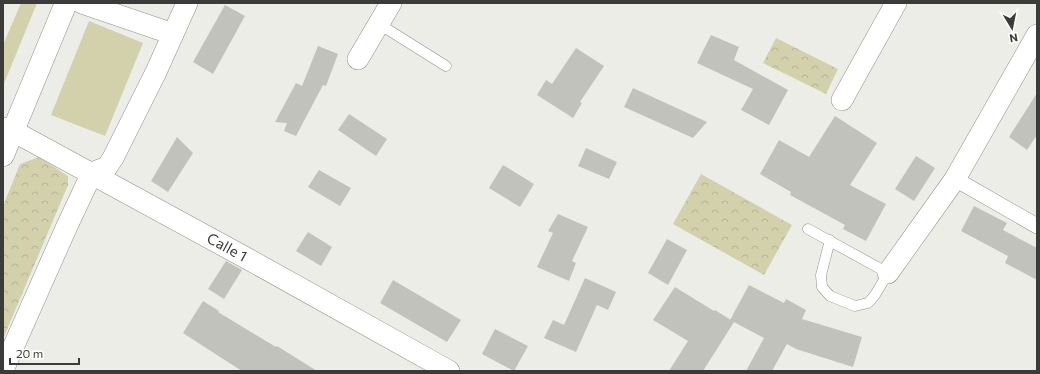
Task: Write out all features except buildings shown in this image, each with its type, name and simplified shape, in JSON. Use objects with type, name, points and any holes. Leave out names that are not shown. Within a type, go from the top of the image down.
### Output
[{"type":"main road","points":[[3,155],[8,129],[66,3]]},
{"type":"street","points":[[82,3],[173,34]]},
{"type":"street","points":[[3,370],[92,173],[107,167],[113,158],[156,72],[187,3]]},
{"type":"street","points":[[358,59],[391,3]]},
{"type":"street","points":[[842,100],[896,3]]},
{"type":"street","points":[[888,273],[954,179],[1037,35]]},
{"type":"street","name":"Calle 1","points":[[8,129],[92,173],[449,371]]},
{"type":"street","points":[[954,179],[1037,226]]},
{"type":"lane","points":[[379,24],[446,66]]},
{"type":"lane","points":[[808,229],[830,240],[888,273],[875,295],[868,303],[855,306],[830,296],[822,287],[821,275],[830,240]]},
{"type":"green space","points":[[21,3],[37,3],[3,86],[3,45]]},
{"type":"green space","points":[[89,21],[143,43],[105,136],[51,115]]},
{"type":"green space","points":[[776,38],[838,69],[826,94],[763,63]]},
{"type":"green space","points":[[39,157],[68,176],[68,185],[3,339],[3,206],[20,164]]},
{"type":"green space","points":[[701,174],[792,225],[764,275],[673,224]]}]
